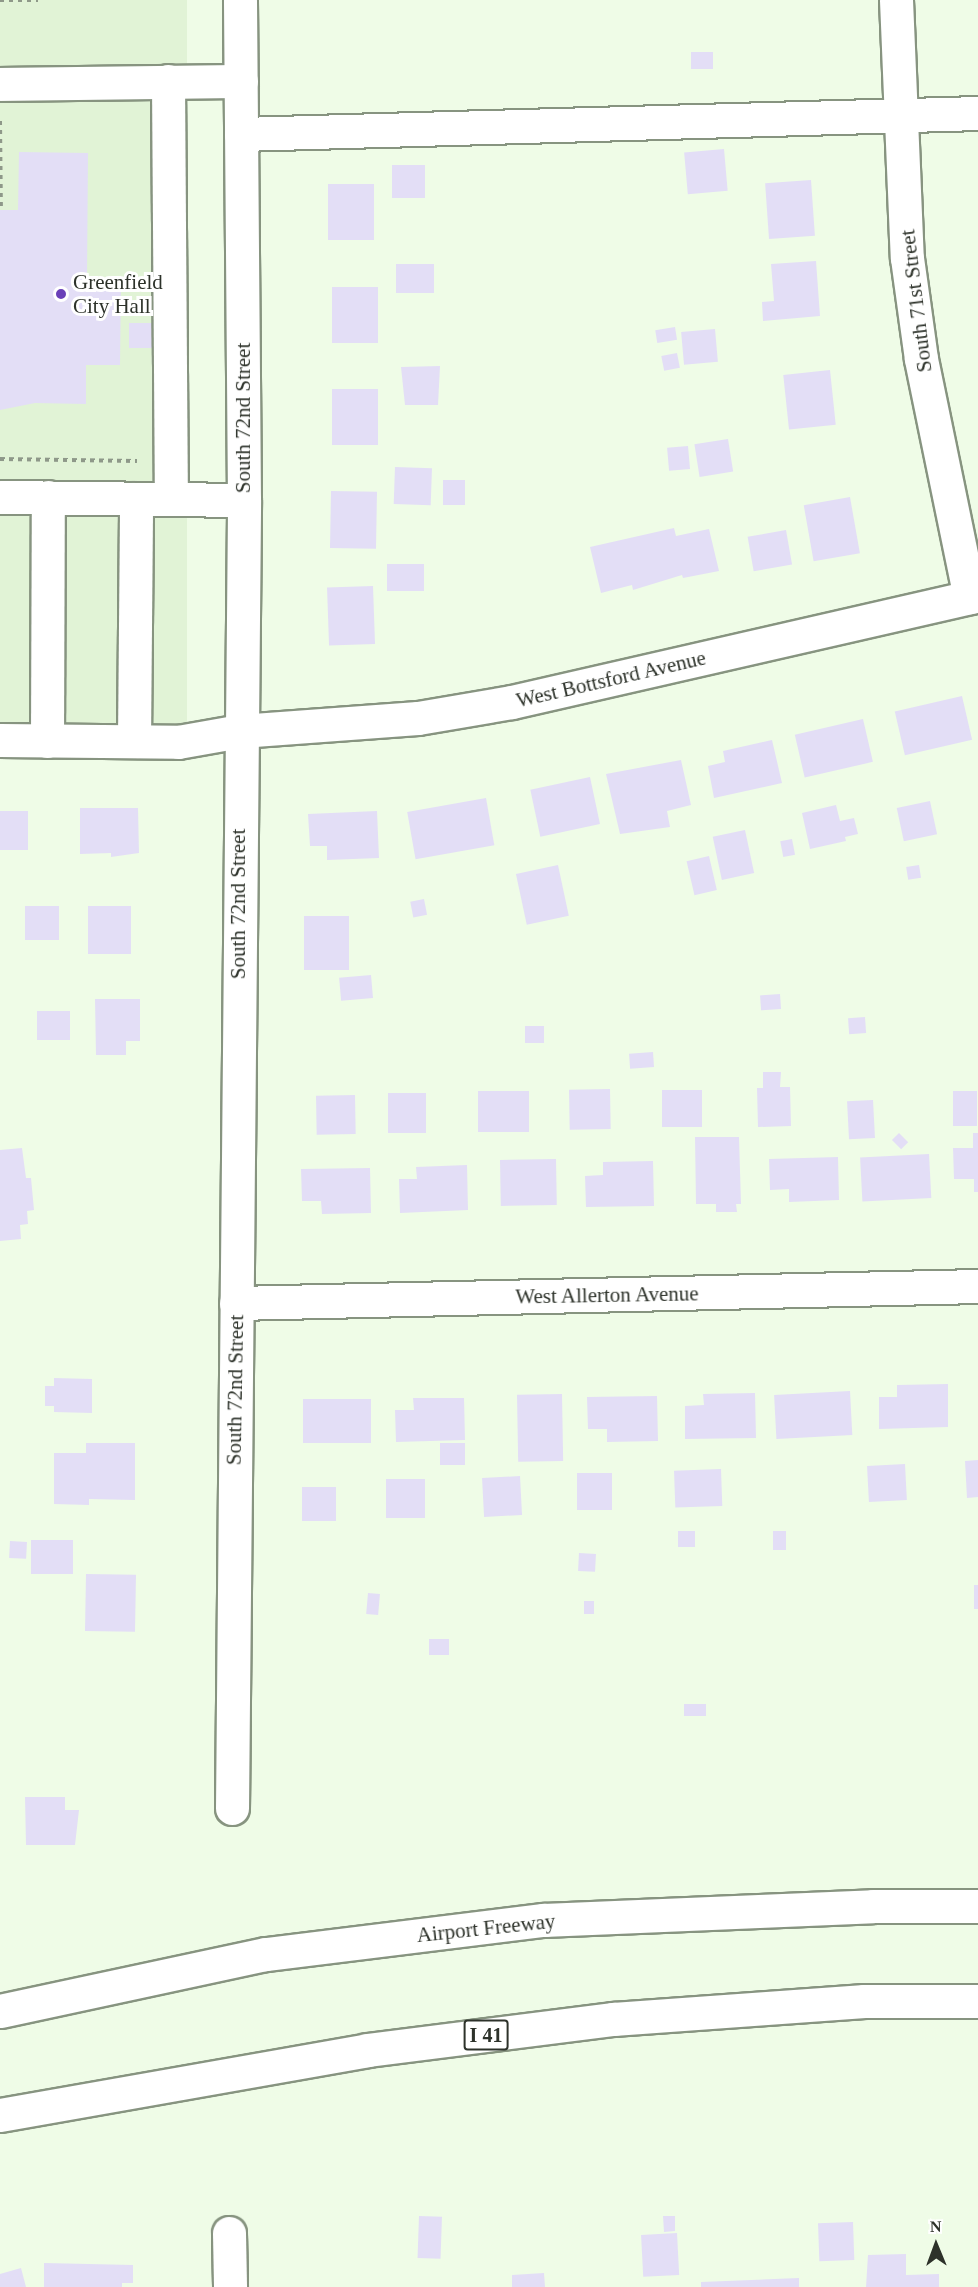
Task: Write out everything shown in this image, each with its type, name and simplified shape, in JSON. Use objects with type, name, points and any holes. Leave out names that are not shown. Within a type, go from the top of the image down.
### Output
[{"type":"main road","name":"South 72nd Street","points":[[232,1808],[240,731],[244,500],[240,0]]},
{"type":"main road","name":"South 71st Street","points":[[896,0],[907,258],[921,359],[974,596]]},
{"type":"main road","points":[[168,81],[171,499]]},
{"type":"main road","points":[[0,84],[241,81]]},
{"type":"main road","points":[[242,134],[978,113]]},
{"type":"main road","points":[[0,496],[244,500]]},
{"type":"main road","points":[[47,741],[48,497]]},
{"type":"main road","points":[[134,741],[136,499]]},
{"type":"main road","name":"West Bottsford Avenue","points":[[0,741],[178,742],[240,731],[418,718],[512,702],[974,596]]},
{"type":"main road","name":"West Allerton Avenue","points":[[236,1303],[978,1286]]},
{"type":"main road","name":"Airport Freeway","points":[[0,2011],[266,1954],[543,1920],[873,1906],[978,1906]]},
{"type":"main road","points":[[0,1998],[38,2003]]},
{"type":"main road","name":"I 41","points":[[0,2115],[367,2050],[601,2020],[864,2001],[978,2001]]},
{"type":"main road","points":[[229,2233],[230,2287]]},
{"type":"path","points":[[0,0],[38,0]]},
{"type":"path","points":[[0,121],[1,210]]},
{"type":"path","points":[[0,459],[171,461]]},
{"type":"shaded area","points":[[0,0],[187,0],[187,724],[0,724]]},
{"type":"building","points":[[691,52],[713,52],[713,69],[691,69]]},
{"type":"building","points":[[724,149],[728,191],[688,194],[684,152]]},
{"type":"building","name":"Greenfield City Hall","points":[[19,152],[88,153],[87,278],[121,279],[120,365],[86,365],[86,404],[35,403],[0,410],[0,210],[18,210]]},
{"type":"building","points":[[392,165],[425,165],[425,198],[392,198]]},
{"type":"building","points":[[811,180],[815,236],[769,239],[765,183]]},
{"type":"building","points":[[328,184],[374,184],[374,240],[328,240]]},
{"type":"building","points":[[816,261],[820,316],[763,321],[762,302],[774,301],[771,264]]},
{"type":"building","points":[[396,264],[434,264],[434,293],[396,293]]},
{"type":"building","points":[[332,287],[378,287],[378,343],[332,343]]},
{"type":"building","points":[[129,323],[154,323],[154,348],[129,348]]},
{"type":"building","points":[[675,327],[677,340],[657,343],[655,330]]},
{"type":"building","points":[[715,329],[718,362],[684,365],[681,332]]},
{"type":"building","points":[[677,353],[680,368],[664,371],[661,356]]},
{"type":"building","points":[[440,366],[438,405],[405,405],[401,367]]},
{"type":"building","points":[[830,370],[836,425],[789,430],[783,375]]},
{"type":"building","points":[[332,389],[378,389],[378,445],[332,445]]},
{"type":"building","points":[[728,439],[733,472],[700,477],[694,444]]},
{"type":"building","points":[[688,446],[690,469],[669,471],[667,448]]},
{"type":"building","points":[[395,467],[432,468],[431,505],[394,504]]},
{"type":"building","points":[[443,480],[465,480],[465,505],[443,505]]},
{"type":"building","points":[[331,491],[377,492],[376,549],[330,548]]},
{"type":"building","points":[[850,497],[860,553],[814,561],[804,505]]},
{"type":"building","points":[[674,528],[676,536],[709,529],[719,571],[683,578],[682,575],[633,590],[632,585],[601,593],[590,547]]},
{"type":"building","points":[[786,530],[792,564],[754,571],[748,537]]},
{"type":"building","points":[[387,564],[424,564],[424,591],[387,591]]},
{"type":"building","points":[[373,586],[375,644],[329,646],[327,588]]},
{"type":"building","points":[[962,696],[972,740],[905,755],[895,712]]},
{"type":"building","points":[[863,719],[873,762],[805,778],[795,735]]},
{"type":"building","points":[[772,740],[782,783],[714,798],[708,766],[725,762],[723,751]]},
{"type":"building","points":[[681,760],[691,805],[667,811],[670,827],[620,834],[606,774]]},
{"type":"building","points":[[590,777],[600,824],[540,837],[530,790]]},
{"type":"building","points":[[486,798],[494,845],[416,859],[407,812]]},
{"type":"building","points":[[930,801],[937,834],[904,841],[897,808]]},
{"type":"building","points":[[836,805],[840,821],[854,818],[858,834],[845,837],[846,841],[810,849],[802,813]]},
{"type":"building","points":[[80,808],[138,808],[139,853],[111,857],[111,853],[80,854]]},
{"type":"building","points":[[0,811],[28,811],[28,850],[0,850]]},
{"type":"building","points":[[377,811],[379,858],[327,860],[327,846],[310,846],[308,814]]},
{"type":"building","points":[[745,830],[754,873],[722,880],[713,837]]},
{"type":"building","points":[[792,839],[795,855],[783,857],[780,841]]},
{"type":"building","points":[[709,856],[717,890],[694,895],[687,861]]},
{"type":"building","points":[[558,865],[569,916],[527,925],[516,874]]},
{"type":"building","points":[[919,865],[921,878],[908,880],[906,867]]},
{"type":"building","points":[[424,899],[427,915],[413,917],[410,902]]},
{"type":"building","points":[[25,906],[59,906],[59,940],[25,940]]},
{"type":"building","points":[[88,906],[131,906],[131,954],[88,954]]},
{"type":"building","points":[[304,916],[349,916],[349,970],[304,970]]},
{"type":"building","points":[[371,975],[373,998],[341,1001],[339,978]]},
{"type":"building","points":[[780,994],[781,1009],[761,1010],[760,995]]},
{"type":"building","points":[[95,999],[140,999],[140,1041],[126,1041],[126,1055],[96,1055]]},
{"type":"building","points":[[37,1011],[70,1011],[70,1040],[37,1040]]},
{"type":"building","points":[[865,1017],[866,1033],[849,1034],[848,1018]]},
{"type":"building","points":[[525,1026],[544,1026],[544,1043],[525,1043]]},
{"type":"building","points":[[653,1052],[654,1067],[630,1069],[629,1054]]},
{"type":"building","points":[[763,1072],[781,1072],[780,1087],[790,1087],[791,1126],[758,1127],[757,1088],[763,1088]]},
{"type":"building","points":[[610,1089],[611,1129],[570,1130],[569,1090]]},
{"type":"building","points":[[662,1090],[702,1090],[702,1127],[662,1127]]},
{"type":"building","points":[[478,1091],[529,1091],[529,1132],[478,1132]]},
{"type":"building","points":[[953,1091],[977,1091],[977,1126],[953,1126]]},
{"type":"building","points":[[388,1093],[426,1093],[426,1133],[388,1133]]},
{"type":"building","points":[[355,1095],[356,1134],[317,1135],[316,1096]]},
{"type":"building","points":[[873,1100],[875,1138],[849,1139],[847,1101]]},
{"type":"building","points":[[899,1133],[908,1142],[901,1149],[892,1140]]},
{"type":"building","points":[[973,1133],[978,1133],[978,1192],[974,1192],[974,1179],[954,1179],[953,1148],[973,1148]]},
{"type":"building","points":[[695,1137],[739,1137],[741,1204],[736,1204],[737,1212],[716,1212],[716,1204],[696,1204]]},
{"type":"building","points":[[22,1148],[26,1178],[31,1178],[34,1210],[27,1211],[28,1224],[20,1225],[21,1239],[0,1241],[0,1150]]},
{"type":"building","points":[[929,1154],[931,1198],[862,1202],[860,1158]]},
{"type":"building","points":[[838,1157],[839,1200],[789,1202],[789,1189],[770,1190],[769,1159]]},
{"type":"building","points":[[556,1159],[557,1205],[501,1206],[500,1160]]},
{"type":"building","points":[[653,1161],[654,1206],[586,1207],[585,1176],[603,1175],[603,1162]]},
{"type":"building","points":[[467,1165],[468,1210],[400,1213],[399,1179],[417,1179],[416,1167]]},
{"type":"building","points":[[370,1168],[371,1213],[322,1214],[321,1201],[302,1201],[301,1169]]},
{"type":"building","points":[[54,1378],[92,1379],[92,1413],[54,1412],[54,1406],[45,1406],[45,1386],[54,1386]]},
{"type":"building","points":[[948,1384],[948,1427],[879,1429],[879,1397],[897,1397],[897,1385]]},
{"type":"building","points":[[850,1391],[852,1435],[776,1439],[774,1395]]},
{"type":"building","points":[[755,1393],[756,1438],[685,1439],[685,1406],[704,1405],[703,1394]]},
{"type":"building","points":[[562,1394],[563,1461],[518,1462],[517,1395]]},
{"type":"building","points":[[657,1396],[658,1441],[607,1442],[607,1429],[588,1429],[587,1397]]},
{"type":"building","points":[[413,1398],[464,1398],[465,1440],[396,1442],[395,1410],[414,1410]]},
{"type":"building","points":[[303,1399],[371,1399],[371,1443],[303,1443]]},
{"type":"building","points":[[86,1443],[135,1443],[135,1500],[89,1499],[89,1505],[54,1504],[54,1453],[86,1453]]},
{"type":"building","points":[[440,1443],[465,1443],[465,1465],[440,1465]]},
{"type":"building","points":[[978,1460],[978,1497],[967,1498],[965,1461]]},
{"type":"building","points":[[905,1464],[907,1500],[869,1502],[867,1466]]},
{"type":"building","points":[[721,1469],[722,1506],[675,1508],[674,1471]]},
{"type":"building","points":[[577,1473],[612,1473],[612,1510],[577,1510]]},
{"type":"building","points":[[520,1476],[522,1515],[484,1517],[482,1478]]},
{"type":"building","points":[[386,1479],[425,1479],[425,1518],[386,1518]]},
{"type":"building","points":[[302,1487],[336,1487],[336,1521],[302,1521]]},
{"type":"building","points":[[678,1531],[695,1531],[695,1547],[678,1547]]},
{"type":"building","points":[[773,1531],[786,1531],[786,1550],[773,1550]]},
{"type":"building","points":[[31,1540],[73,1540],[73,1574],[31,1574]]},
{"type":"building","points":[[10,1541],[27,1542],[26,1559],[9,1558]]},
{"type":"building","points":[[579,1553],[596,1554],[595,1572],[578,1571]]},
{"type":"building","points":[[86,1574],[136,1575],[135,1632],[85,1631]]},
{"type":"building","points":[[974,1585],[978,1585],[978,1609],[974,1609]]},
{"type":"building","points":[[368,1593],[380,1594],[378,1615],[366,1614]]},
{"type":"building","points":[[584,1601],[594,1601],[594,1614],[584,1614]]},
{"type":"building","points":[[429,1639],[449,1639],[449,1655],[429,1655]]},
{"type":"building","points":[[684,1704],[706,1704],[706,1716],[684,1716]]},
{"type":"building","points":[[25,1797],[65,1797],[65,1810],[79,1810],[75,1845],[26,1845]]},
{"type":"building","points":[[419,2216],[442,2217],[441,2259],[418,2258]]},
{"type":"building","points":[[663,2216],[675,2216],[675,2231],[664,2232]]},
{"type":"building","points":[[853,2222],[854,2260],[819,2261],[818,2223]]},
{"type":"building","points":[[677,2233],[679,2275],[643,2277],[641,2235]]},
{"type":"building","points":[[906,2254],[906,2275],[939,2274],[939,2287],[866,2287],[868,2255]]},
{"type":"building","points":[[44,2263],[133,2265],[133,2283],[122,2283],[122,2287],[44,2287]]},
{"type":"building","points":[[21,2268],[26,2287],[0,2287],[0,2274]]},
{"type":"building","points":[[544,2273],[545,2287],[512,2287],[512,2275]]},
{"type":"building","points":[[799,2278],[799,2287],[701,2287],[701,2282]]},
{"type":"place","name":"Greenfield City Hall","points":[[61,294]]}]
